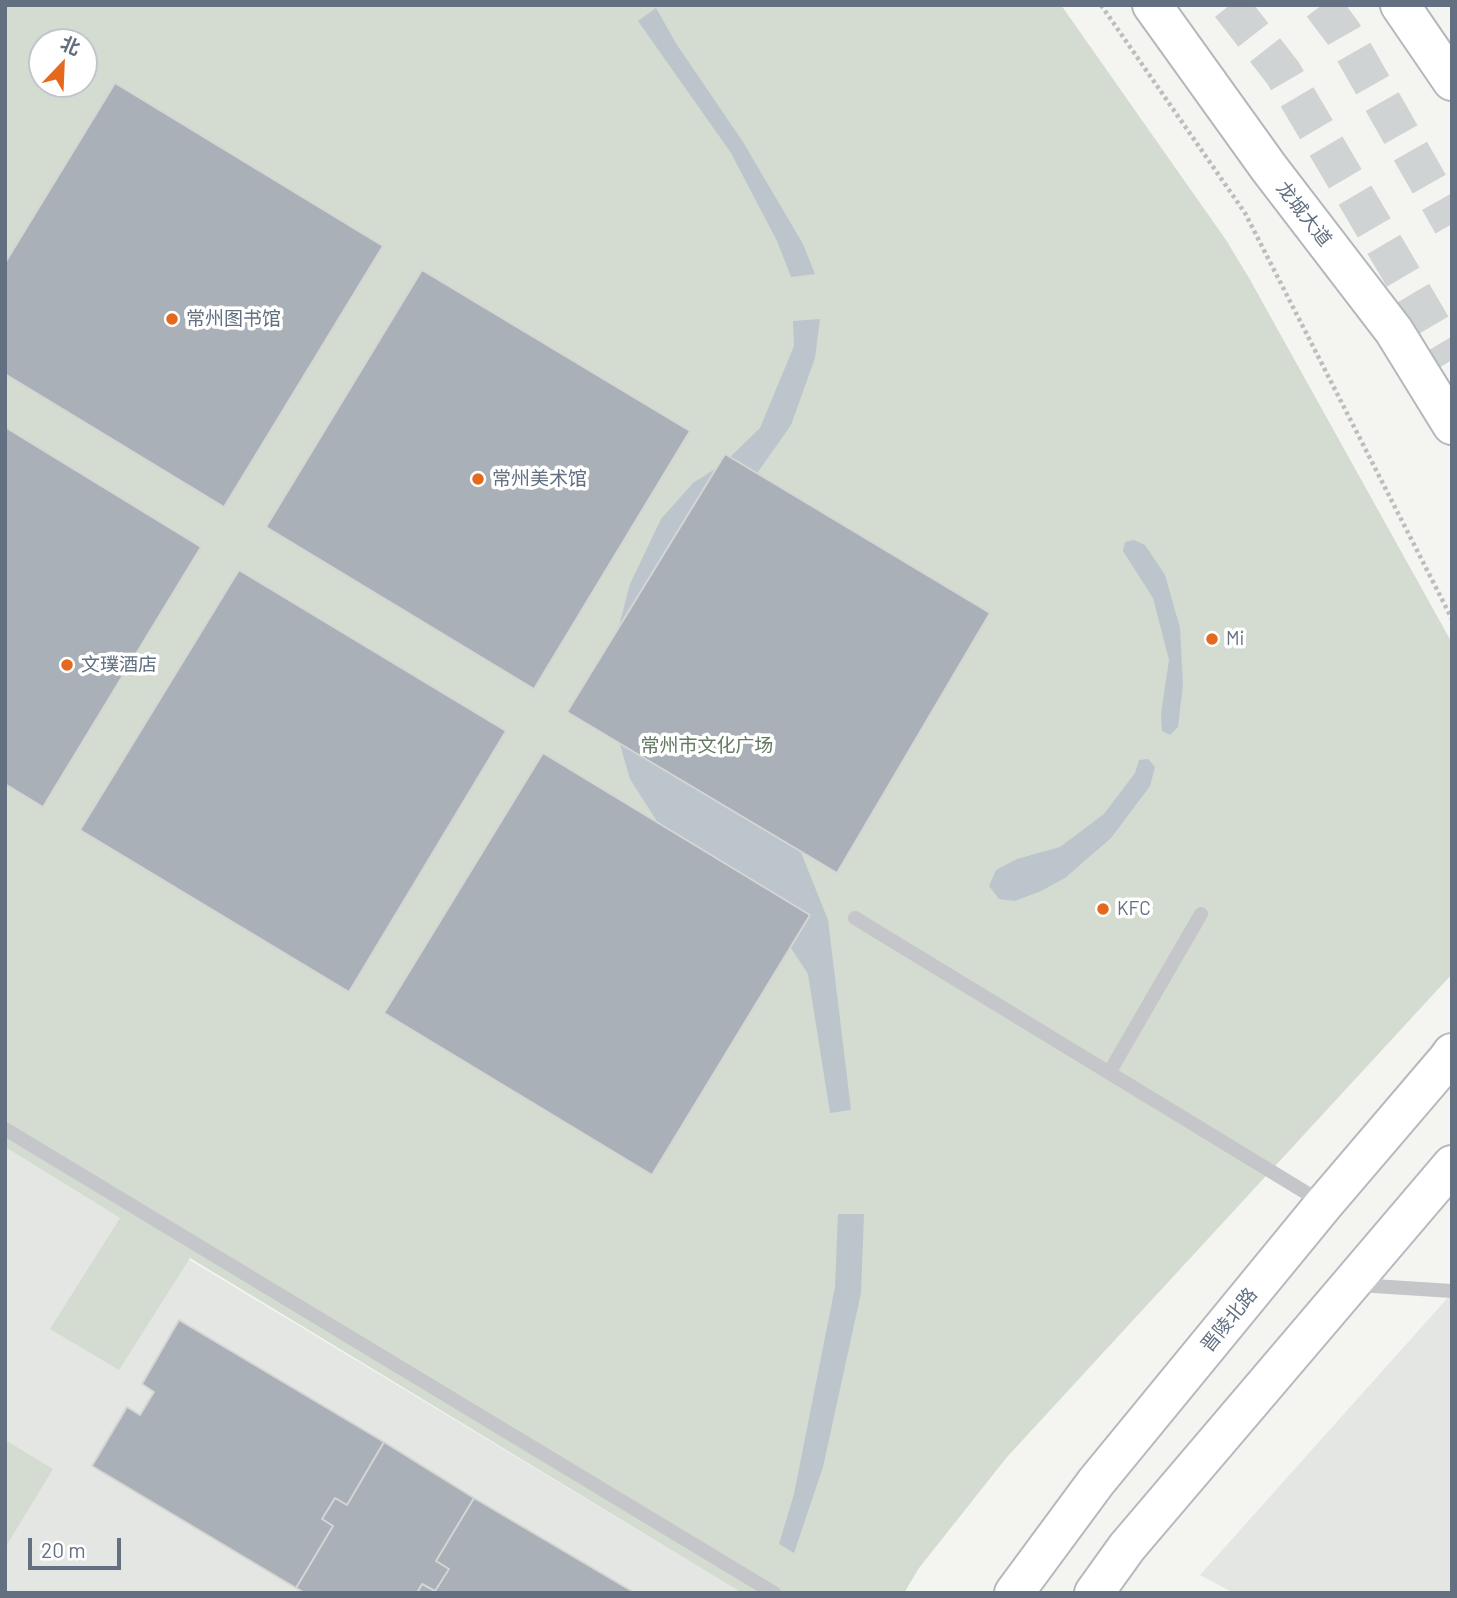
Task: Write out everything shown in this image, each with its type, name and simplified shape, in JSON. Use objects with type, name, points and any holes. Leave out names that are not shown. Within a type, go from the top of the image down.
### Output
[{"type":"main road","name":"龙城大道","points":[[1152,5],[1269,168],[1394,331],[1452,425]]},
{"type":"main road","points":[[1400,5],[1452,82]]},
{"type":"main road","name":"晋陵北路","points":[[1014,1593],[1096,1482],[1451,1054]]},
{"type":"main road","points":[[1094,1593],[1127,1547],[1452,1165]]},
{"type":"lane","points":[[1108,1073],[1201,914]]},
{"type":"lane","points":[[855,918],[1324,1204]]},
{"type":"lane","points":[[5,1129],[774,1593]]},
{"type":"lane","points":[[1350,1284],[1452,1291]]},
{"type":"path","points":[[1101,5],[1245,213],[1452,619]]},
{"type":"shaded area","points":[[656,8],[677,45],[743,142],[803,244],[815,274],[791,277],[777,241],[731,153],[638,21]]},
{"type":"shaded area","points":[[820,319],[815,358],[791,425],[748,486],[792,830],[828,920],[851,1110],[830,1113],[808,974],[776,925],[665,834],[630,779],[610,710],[612,653],[630,584],[661,519],[693,483],[723,464],[760,428],[794,346],[793,321]]},
{"type":"shaded area","points":[[1134,540],[1145,545],[1165,575],[1180,628],[1183,684],[1178,727],[1170,735],[1162,731],[1161,713],[1169,660],[1153,598],[1123,551],[1125,542]]},
{"type":"shaded area","points":[[1148,759],[1155,767],[1150,786],[1111,838],[1065,878],[1015,901],[999,899],[989,886],[996,870],[1017,859],[1060,847],[1104,814],[1135,773],[1139,760]]},
{"type":"shaded area","points":[[5,1147],[120,1218],[742,1593],[5,1593]]},
{"type":"shaded area","points":[[838,1214],[864,1214],[861,1293],[823,1467],[794,1553],[779,1544],[794,1494],[835,1287]]},
{"type":"shaded area","points":[[1452,1293],[1452,1593],[1234,1593],[1200,1575]]},
{"type":"green space","name":"常州市文化广场","points":[[5,5],[1061,5],[1226,240],[1452,643],[1452,974],[1007,1457],[919,1568],[904,1593],[742,1593],[190,1258],[119,1370],[50,1329],[120,1218],[5,1147]]},
{"type":"green space","points":[[5,1440],[53,1469],[5,1548]]},
{"type":"building","name":"常州图书馆","points":[[115,83],[383,246],[224,507],[5,374],[5,263]]},
{"type":"building","name":"常州美术馆","points":[[422,270],[690,431],[534,689],[266,527]]},
{"type":"building","name":"文璞酒店","points":[[5,427],[201,547],[43,807],[5,784]]},
{"type":"building","points":[[725,454],[990,613],[837,873],[567,712]]},
{"type":"building","points":[[239,570],[506,731],[349,992],[80,830]]},
{"type":"building","points":[[543,753],[810,915],[652,1175],[384,1013]]},
{"type":"building","points":[[179,1320],[384,1442],[347,1505],[335,1498],[322,1519],[333,1526],[296,1588],[92,1466],[127,1407],[140,1415],[154,1392],[142,1384]]},
{"type":"building","points":[[384,1442],[474,1498],[436,1561],[449,1569],[435,1591],[422,1584],[417,1593],[305,1593],[296,1588],[333,1526],[322,1519],[335,1498],[347,1505]]},
{"type":"building","points":[[474,1498],[635,1593],[417,1593],[422,1584],[435,1591],[449,1569],[436,1561]]},
{"type":"tunnel","points":[[1230,5],[1283,73],[1452,360]]},
{"type":"tunnel","points":[[1322,5],[1343,33],[1452,224]]},
{"type":"place","name":"常州图书馆","points":[[172,319]]},
{"type":"place","name":"常州美术馆","points":[[478,479]]},
{"type":"place","name":"Mi","points":[[1212,639]]},
{"type":"place","name":"文璞酒店","points":[[67,665]]},
{"type":"place","name":"KFC","points":[[1103,909]]}]
